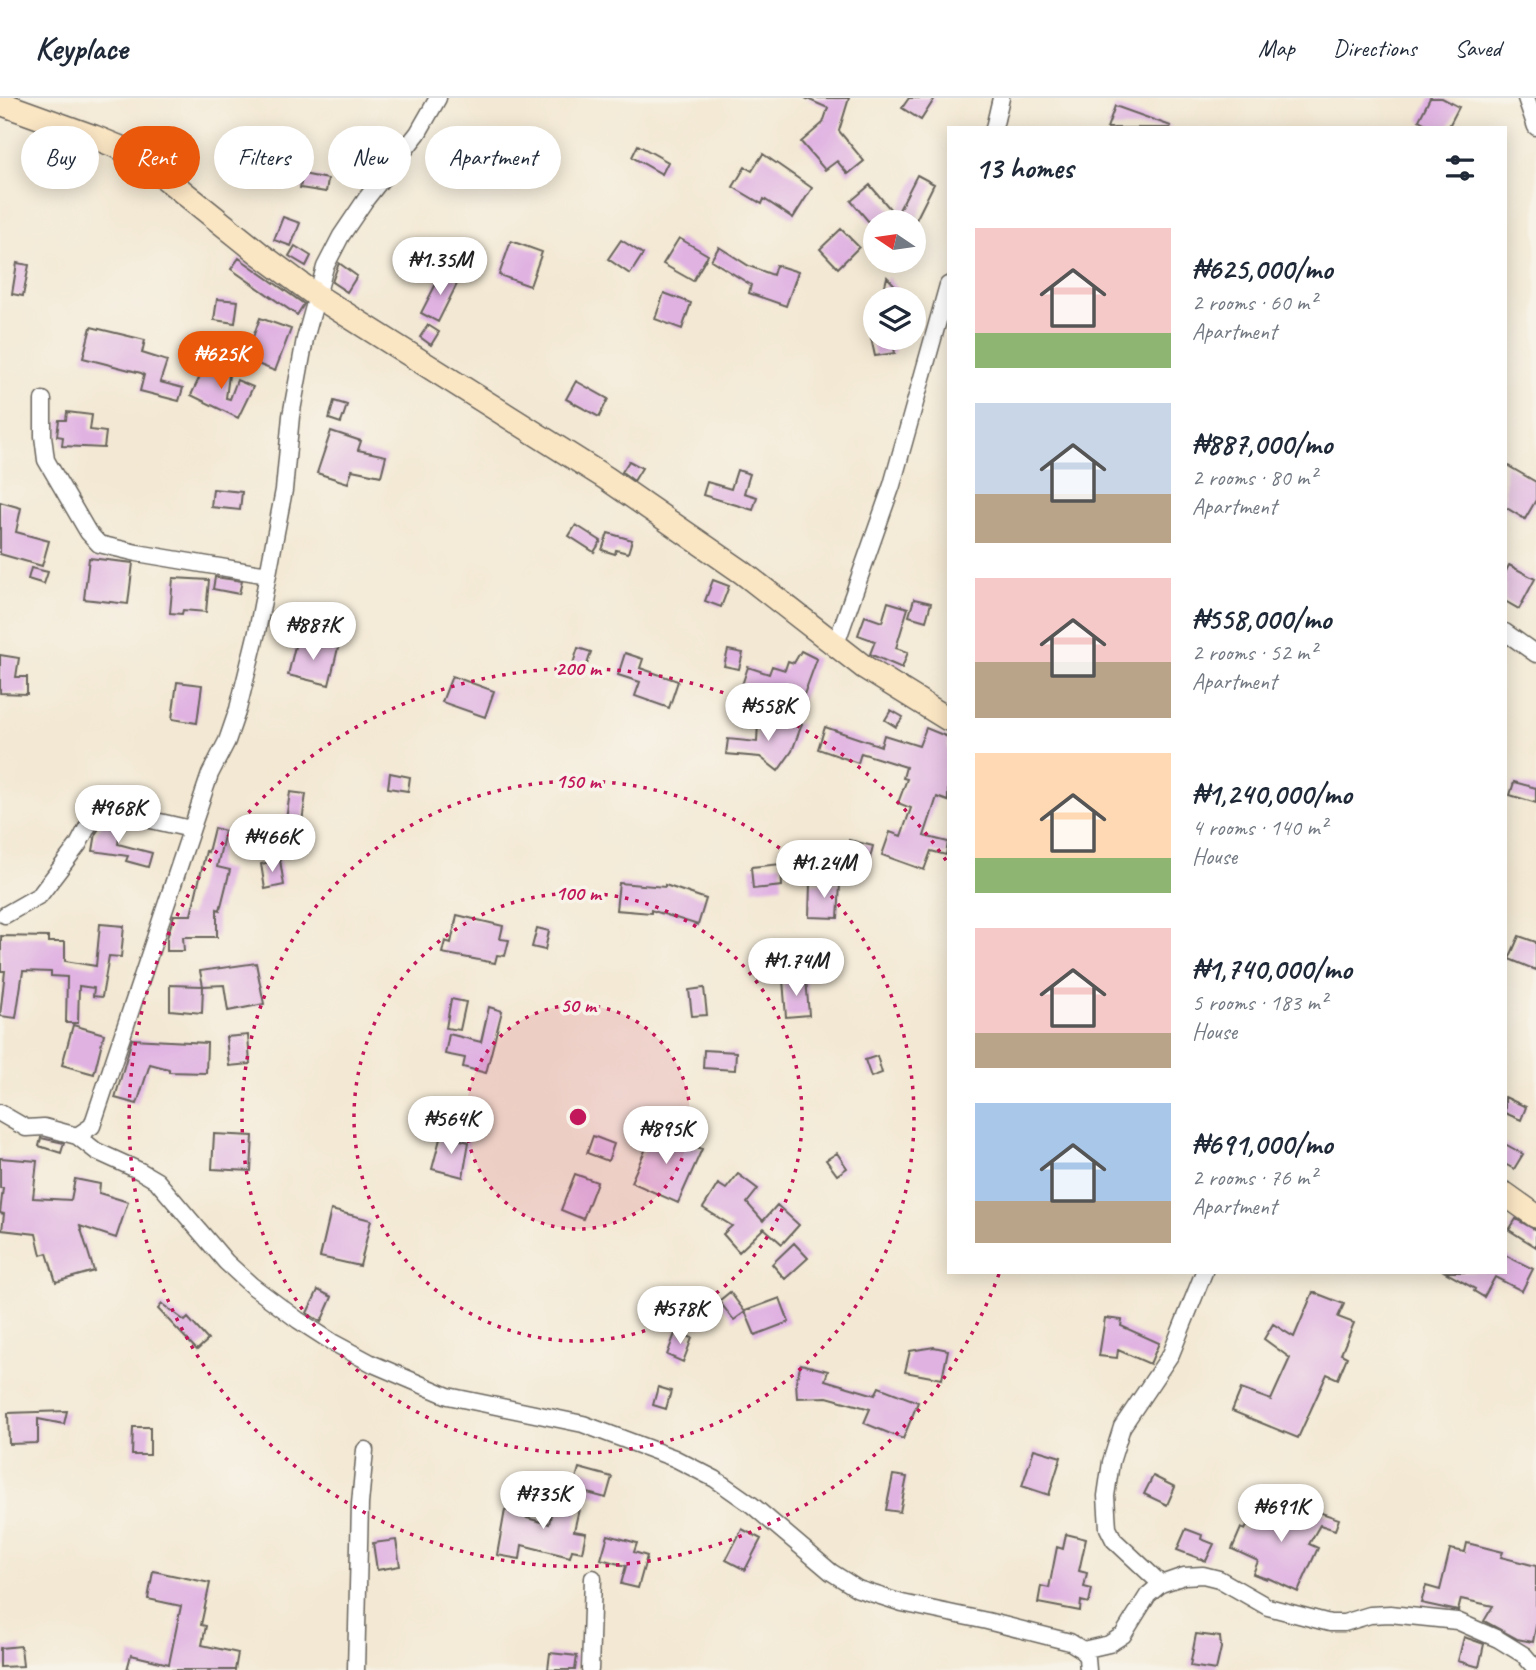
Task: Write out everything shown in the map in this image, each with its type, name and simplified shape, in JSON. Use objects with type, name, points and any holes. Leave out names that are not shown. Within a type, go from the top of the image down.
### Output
[{"type":"main road","points":[[7,102],[121,148],[139,159],[317,296],[606,478],[743,572],[864,667],[947,718]]},
{"type":"main road","points":[[1507,1195],[1536,1216]]},
{"type":"street","points":[[77,1136],[92,1126],[210,774],[227,741],[238,709],[257,632],[284,490],[290,416],[305,339],[325,267],[341,236],[366,199],[418,133],[438,98]]},
{"type":"street","points":[[994,126],[1001,98]]},
{"type":"street","points":[[1526,98],[1536,127]]},
{"type":"street","points":[[836,644],[892,485],[947,289]]},
{"type":"street","points":[[43,400],[46,460],[88,532],[99,544],[268,575]]},
{"type":"street","points":[[1507,633],[1536,654]]},
{"type":"street","points":[[5,915],[40,895],[78,845],[91,820],[100,812],[111,811],[191,829]]},
{"type":"street","points":[[0,1113],[26,1128],[44,1127],[77,1136],[96,1151],[157,1181],[226,1262],[275,1305],[373,1364],[448,1396],[583,1424],[674,1458],[734,1492],[831,1572],[858,1589],[902,1603],[1070,1642],[1083,1650],[1088,1670]]},
{"type":"street","points":[[1161,1584],[1114,1540],[1108,1528],[1107,1496],[1111,1462],[1122,1427],[1171,1354],[1203,1274]]},
{"type":"street","points":[[356,1670],[360,1504],[365,1450]]},
{"type":"street","points":[[1083,1650],[1109,1644],[1123,1635],[1149,1595],[1161,1584],[1184,1576],[1203,1575],[1219,1579],[1268,1607],[1330,1623],[1344,1623],[1370,1615],[1457,1621],[1498,1639],[1524,1655],[1536,1670]]},
{"type":"street","points":[[590,1670],[593,1578]]},
{"type":"building","points":[[805,98],[849,98],[839,131],[864,161],[848,174],[837,161],[825,170],[801,142],[823,123],[828,108]]},
{"type":"building","points":[[909,98],[935,98],[921,120],[902,108]]},
{"type":"building","points":[[1430,98],[1442,98],[1459,107],[1449,126],[1430,126],[1419,120]]},
{"type":"building","points":[[1115,106],[1171,126],[1108,126]]},
{"type":"building","points":[[638,145],[668,162],[662,174],[632,157]]},
{"type":"building","points":[[763,154],[812,188],[793,218],[764,199],[762,204],[733,187],[745,167],[752,171]]},
{"type":"building","points":[[917,175],[934,184],[921,210],[899,210]]},
{"type":"building","points":[[314,176],[328,179],[326,192],[306,189],[314,189]]},
{"type":"building","points":[[870,185],[891,210],[863,210],[863,215],[851,201]]},
{"type":"building","points":[[283,217],[300,223],[291,246],[274,240]]},
{"type":"building","points":[[841,229],[859,247],[838,268],[820,249]]},
{"type":"building","points":[[679,238],[708,255],[693,281],[663,264]]},
{"type":"building","points":[[621,240],[643,254],[630,274],[608,259]]},
{"type":"building","points":[[511,241],[542,252],[530,286],[499,275]]},
{"type":"building","points":[[420,242],[445,255],[438,270],[412,256]]},
{"type":"building","points":[[295,246],[311,256],[306,266],[289,256]]},
{"type":"building","points":[[719,247],[749,266],[773,275],[776,265],[798,272],[786,306],[749,293],[751,285],[711,260]]},
{"type":"building","points":[[239,258],[304,304],[297,315],[231,269]]},
{"type":"building","points":[[17,263],[29,265],[23,296],[12,294]]},
{"type":"building","points":[[339,263],[357,276],[347,292],[332,282]]},
{"type":"building","points":[[442,272],[459,280],[438,322],[421,313]]},
{"type":"building","points":[[887,277],[897,287],[885,287]]},
{"type":"building","points":[[664,293],[691,303],[682,329],[655,319]]},
{"type":"building","points":[[217,299],[238,301],[235,323],[214,320]]},
{"type":"building","points":[[260,318],[291,329],[275,371],[245,359]]},
{"type":"building","points":[[428,325],[439,332],[431,345],[420,337]]},
{"type":"building","points":[[91,327],[145,340],[142,353],[167,361],[160,382],[183,388],[179,401],[140,391],[144,375],[141,373],[83,358]]},
{"type":"building","points":[[874,350],[894,350],[895,353],[875,356]]},
{"type":"building","points":[[206,364],[229,375],[226,398],[230,399],[237,380],[253,387],[238,418],[191,395]]},
{"type":"building","points":[[576,381],[608,399],[599,417],[566,399]]},
{"type":"building","points":[[334,401],[347,405],[341,423],[329,419]]},
{"type":"building","points":[[67,412],[92,415],[90,430],[106,432],[104,448],[62,446],[63,437],[57,436],[59,420],[66,420]]},
{"type":"building","points":[[331,431],[361,441],[358,450],[386,456],[381,476],[352,470],[348,483],[317,473]]},
{"type":"building","points":[[629,461],[642,468],[634,481],[622,472]]},
{"type":"building","points":[[1507,465],[1536,482],[1536,500],[1525,519],[1507,508]]},
{"type":"building","points":[[737,470],[750,474],[744,493],[757,497],[753,510],[703,495],[707,482],[731,489]]},
{"type":"building","points":[[213,489],[242,492],[240,510],[211,507]]},
{"type":"building","points":[[0,502],[21,508],[16,532],[49,541],[42,566],[0,554]]},
{"type":"building","points":[[576,525],[601,541],[594,552],[569,536]]},
{"type":"building","points":[[608,533],[632,540],[628,553],[616,550],[615,554],[602,550]]},
{"type":"building","points":[[89,558],[133,563],[128,604],[84,599]]},
{"type":"building","points":[[1509,565],[1535,579],[1519,609],[1507,602]]},
{"type":"building","points":[[31,568],[48,572],[44,584],[28,579]]},
{"type":"building","points":[[215,577],[242,581],[239,594],[213,589]]},
{"type":"building","points":[[173,578],[209,580],[206,612],[183,610],[182,614],[170,613]]},
{"type":"building","points":[[713,580],[729,586],[721,607],[705,601]]},
{"type":"building","points":[[914,599],[931,603],[926,621],[909,616]]},
{"type":"building","points":[[888,602],[908,608],[896,648],[908,652],[902,668],[870,654],[875,641],[858,635],[865,616],[882,622]]},
{"type":"building","points":[[297,638],[338,648],[329,685],[288,675]]},
{"type":"building","points":[[578,648],[591,652],[583,677],[570,673]]},
{"type":"building","points":[[728,650],[743,653],[739,669],[724,666]]},
{"type":"building","points":[[801,651],[817,659],[799,708],[762,696],[763,692],[742,685],[748,667],[769,674],[772,666],[785,670],[788,661],[794,663]]},
{"type":"building","points":[[625,653],[643,659],[640,668],[678,681],[669,708],[635,696],[640,682],[618,675]]},
{"type":"building","points":[[0,655],[19,658],[16,677],[27,677],[27,694],[0,693]]},
{"type":"building","points":[[452,676],[494,691],[485,717],[442,702]]},
{"type":"building","points":[[177,682],[202,685],[197,723],[172,719]]},
{"type":"building","points":[[891,710],[903,717],[896,727],[885,720]]},
{"type":"building","points":[[758,722],[802,724],[792,751],[778,771],[760,757],[726,754],[728,739],[757,742]]},
{"type":"building","points":[[825,727],[881,746],[884,735],[919,746],[926,728],[947,737],[947,801],[937,797],[924,836],[947,842],[946,855],[931,851],[924,870],[882,855],[890,832],[901,836],[911,808],[898,803],[907,779],[903,778],[906,767],[861,753],[858,763],[818,749]]},
{"type":"building","points":[[390,773],[410,777],[408,791],[388,788]]},
{"type":"building","points":[[1514,782],[1536,788],[1536,803],[1510,795]]},
{"type":"building","points":[[290,792],[306,794],[301,829],[285,827]]},
{"type":"building","points":[[104,822],[121,824],[118,844],[152,853],[148,867],[126,861],[128,856],[93,851],[96,833]]},
{"type":"building","points":[[214,828],[225,831],[217,867],[230,870],[220,910],[217,909],[217,937],[183,937],[184,951],[167,951],[167,938],[174,915],[191,915]]},
{"type":"building","points":[[849,840],[873,846],[869,862],[845,857]]},
{"type":"building","points":[[280,860],[284,885],[265,889],[261,864]]},
{"type":"building","points":[[781,864],[782,886],[753,889],[751,867]]},
{"type":"building","points":[[619,883],[665,885],[706,899],[698,925],[651,910],[651,913],[616,910]]},
{"type":"building","points":[[810,883],[840,884],[838,918],[809,917]]},
{"type":"building","points":[[457,915],[503,926],[500,939],[509,940],[505,956],[497,955],[495,963],[442,953],[445,941],[451,943]]},
{"type":"building","points":[[100,924],[124,926],[121,957],[109,956],[102,997],[93,996],[94,988],[79,986],[78,1023],[66,1023],[67,977],[51,976],[51,972],[23,971],[16,1018],[0,1016],[5,971],[1,971],[1,936],[48,937],[48,942],[65,942],[65,961],[96,966]]},
{"type":"building","points":[[537,928],[549,931],[545,950],[532,947]]},
{"type":"building","points":[[1519,936],[1536,942],[1536,970],[1509,959]]},
{"type":"building","points":[[256,963],[264,1004],[228,1011],[224,985],[203,986],[200,971]]},
{"type":"building","points":[[806,978],[809,1015],[786,1017],[783,980]]},
{"type":"building","points":[[170,985],[203,986],[202,1013],[170,1010]]},
{"type":"building","points":[[704,988],[707,1015],[692,1016],[689,990]]},
{"type":"building","points":[[451,999],[466,1002],[460,1030],[446,1028]]},
{"type":"building","points":[[489,1007],[502,1011],[486,1073],[463,1067],[465,1058],[445,1054],[449,1034],[481,1042]]},
{"type":"building","points":[[73,1025],[104,1034],[94,1074],[62,1065]]},
{"type":"building","points":[[248,1035],[250,1064],[229,1066],[226,1037]]},
{"type":"building","points":[[132,1039],[207,1043],[206,1073],[169,1072],[169,1069],[150,1064],[137,1104],[115,1098]]},
{"type":"building","points":[[704,1050],[736,1052],[735,1070],[703,1068]]},
{"type":"building","points":[[877,1056],[882,1073],[871,1077],[865,1060]]},
{"type":"building","points":[[1507,1098],[1526,1107],[1521,1120],[1507,1114]]},
{"type":"building","points":[[655,1128],[702,1149],[678,1203],[631,1182]]},
{"type":"building","points":[[214,1134],[253,1136],[251,1171],[212,1169]]},
{"type":"building","points":[[441,1135],[469,1142],[463,1177],[432,1169]]},
{"type":"building","points":[[593,1136],[614,1144],[608,1161],[587,1153]]},
{"type":"building","points":[[41,1138],[64,1143],[61,1153],[39,1146]]},
{"type":"building","points":[[1507,1145],[1523,1154],[1514,1169],[1507,1165]]},
{"type":"building","points":[[837,1153],[847,1168],[837,1175],[826,1160]]},
{"type":"building","points":[[0,1158],[37,1161],[33,1198],[71,1200],[75,1179],[100,1184],[99,1193],[128,1202],[116,1238],[80,1226],[94,1271],[56,1282],[47,1253],[41,1255],[36,1234],[2,1230],[4,1214],[0,1213],[3,1188],[0,1188]]},
{"type":"building","points":[[575,1174],[597,1182],[583,1219],[561,1210]]},
{"type":"building","points":[[738,1174],[758,1189],[747,1203],[763,1221],[777,1205],[799,1225],[782,1244],[764,1228],[739,1252],[723,1234],[732,1226],[703,1208],[718,1184],[726,1189]]},
{"type":"building","points":[[331,1210],[371,1220],[360,1266],[320,1257]]},
{"type":"building","points":[[1516,1219],[1536,1230],[1536,1247],[1509,1230]]},
{"type":"building","points":[[794,1243],[808,1258],[785,1279],[772,1264]]},
{"type":"building","points":[[1507,1256],[1533,1269],[1522,1291],[1495,1277],[1484,1297],[1474,1291],[1475,1289],[1449,1274],[1507,1274]]},
{"type":"building","points":[[318,1290],[332,1297],[321,1322],[307,1313]]},
{"type":"building","points":[[730,1292],[745,1312],[734,1320],[719,1301]]},
{"type":"building","points":[[1313,1292],[1344,1304],[1338,1317],[1354,1323],[1341,1354],[1347,1357],[1338,1379],[1327,1374],[1298,1438],[1232,1411],[1241,1389],[1271,1400],[1290,1358],[1264,1339],[1273,1324],[1294,1337]]},
{"type":"building","points":[[780,1298],[789,1322],[755,1335],[745,1311]]},
{"type":"building","points":[[162,1304],[185,1321],[188,1318],[208,1340],[197,1350],[158,1309]]},
{"type":"building","points":[[1105,1318],[1122,1320],[1121,1326],[1159,1343],[1150,1364],[1118,1350],[1117,1358],[1099,1356]]},
{"type":"building","points":[[676,1331],[692,1338],[683,1362],[667,1355]]},
{"type":"building","points":[[934,1347],[948,1350],[942,1379],[905,1372],[910,1351]]},
{"type":"building","points":[[801,1364],[828,1371],[825,1380],[875,1395],[879,1387],[918,1402],[903,1439],[864,1423],[870,1409],[827,1397],[797,1398],[796,1381]]},
{"type":"building","points":[[658,1387],[671,1391],[666,1409],[653,1405]]},
{"type":"building","points":[[67,1411],[64,1424],[38,1419],[38,1443],[9,1444],[8,1413]]},
{"type":"building","points":[[133,1427],[150,1427],[150,1455],[132,1455]]},
{"type":"building","points":[[1034,1449],[1061,1457],[1049,1495],[1022,1486]]},
{"type":"building","points":[[579,1468],[612,1477],[606,1498],[573,1489]]},
{"type":"building","points":[[893,1475],[907,1477],[900,1512],[886,1510]]},
{"type":"building","points":[[1153,1476],[1175,1487],[1167,1505],[1144,1494]]},
{"type":"building","points":[[555,1495],[581,1500],[574,1531],[586,1533],[582,1552],[572,1550],[570,1557],[522,1545],[520,1559],[497,1555],[505,1510],[528,1515],[527,1518],[549,1524]]},
{"type":"building","points":[[1261,1500],[1308,1524],[1313,1510],[1339,1519],[1335,1530],[1320,1525],[1309,1544],[1318,1548],[1298,1592],[1253,1574],[1258,1561],[1232,1549],[1241,1528],[1245,1530]]},
{"type":"building","points":[[742,1529],[761,1539],[745,1570],[726,1560]]},
{"type":"building","points":[[1186,1529],[1202,1535],[1201,1539],[1214,1544],[1206,1561],[1177,1550]]},
{"type":"building","points":[[1066,1534],[1086,1539],[1079,1571],[1087,1573],[1084,1587],[1092,1589],[1089,1603],[1081,1601],[1080,1611],[1038,1603],[1041,1586],[1049,1588],[1057,1547],[1063,1549]]},
{"type":"building","points":[[608,1535],[637,1543],[634,1552],[647,1556],[638,1588],[621,1584],[626,1566],[601,1559]]},
{"type":"building","points":[[396,1540],[400,1566],[377,1570],[373,1543]]},
{"type":"building","points":[[1467,1543],[1503,1552],[1501,1557],[1536,1566],[1536,1626],[1533,1642],[1517,1639],[1484,1621],[1493,1606],[1461,1599],[1458,1611],[1421,1603],[1426,1586],[1440,1590],[1450,1549],[1465,1552]]},
{"type":"building","points":[[153,1571],[210,1583],[201,1625],[206,1626],[202,1645],[238,1653],[235,1670],[127,1670],[131,1655],[169,1664],[181,1606],[148,1599]]},
{"type":"building","points":[[1196,1634],[1220,1637],[1221,1648],[1216,1670],[1190,1666]]},
{"type":"building","points":[[1464,1637],[1484,1644],[1479,1667],[1458,1661]]},
{"type":"building","points":[[21,1646],[23,1666],[0,1667],[0,1648]]},
{"type":"building","points":[[550,1653],[577,1656],[575,1670],[548,1670]]}]
